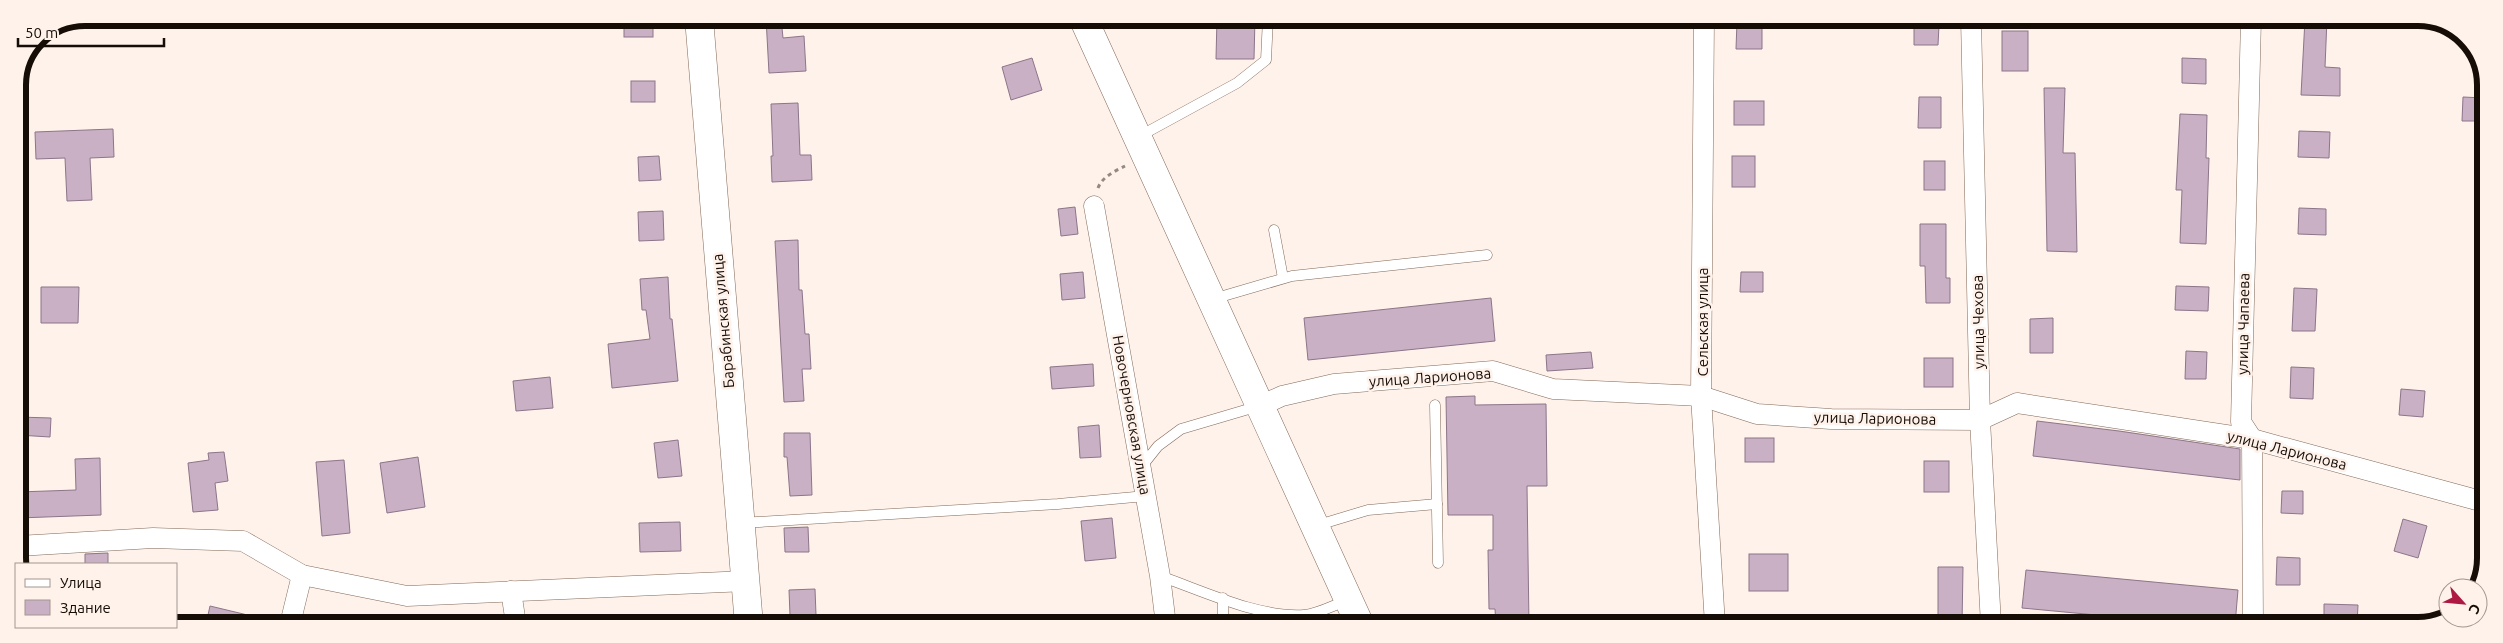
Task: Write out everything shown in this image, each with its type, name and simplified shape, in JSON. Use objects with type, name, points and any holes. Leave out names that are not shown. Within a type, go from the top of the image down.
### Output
[{"type":"main road","name":"Барабинская улица","points":[[701,26],[712,195],[749,617]]},
{"type":"main road","points":[[1087,26],[1356,617]]},
{"type":"street","name":"Сельская улица","points":[[1704,26],[1701,396],[1715,617]]},
{"type":"street","name":"улица Чехова","points":[[1971,26],[1980,420],[1991,617]]},
{"type":"street","name":"улица Чапаева","points":[[2251,26],[2241,422],[2252,439],[2253,617]]},
{"type":"street","name":"Новочерновская улица","points":[[1094,206],[1160,576],[1165,617]]},
{"type":"street","name":"улица Ларионова","points":[[1260,406],[1282,396],[1334,384],[1493,371],[1553,389],[1701,396],[1757,414],[1831,419],[1980,420],[2017,403],[2252,439],[2477,500]]},
{"type":"street","points":[[26,546],[153,538],[243,541],[302,575],[407,596],[747,582]]},
{"type":"street","points":[[292,617],[302,575]]},
{"type":"street","points":[[512,591],[515,617]]},
{"type":"lane","points":[[1142,147],[1237,83],[1266,60],[1268,26]]},
{"type":"lane","points":[[1274,230],[1283,278]]},
{"type":"lane","points":[[1212,300],[1283,278],[1487,255]]},
{"type":"lane","points":[[1435,405],[1438,563]]},
{"type":"lane","points":[[1141,467],[1158,446],[1181,429],[1260,406]]},
{"type":"lane","points":[[742,523],[1058,504],[1146,496]]},
{"type":"lane","points":[[1315,526],[1368,510],[1437,504]]},
{"type":"lane","points":[[1160,576],[1223,598],[1273,612],[1293,615],[1306,615],[1348,600]]},
{"type":"lane","points":[[1223,598],[1224,617]]},
{"type":"path","points":[[1094,206],[1100,183],[1142,147]]},
{"type":"building","points":[[624,26],[653,26],[653,37],[624,37]]},
{"type":"building","points":[[766,26],[782,26],[783,38],[804,36],[806,71],[769,73]]},
{"type":"building","points":[[1217,26],[1255,26],[1254,59],[1216,59]]},
{"type":"building","points":[[1737,26],[1762,26],[1762,49],[1736,49]]},
{"type":"building","points":[[1914,26],[1939,26],[1938,45],[1914,45]]},
{"type":"building","points":[[2305,26],[2327,26],[2325,67],[2340,68],[2340,96],[2301,95]]},
{"type":"building","points":[[2002,31],[2028,31],[2028,71],[2002,71]]},
{"type":"building","points":[[1032,58],[1042,90],[1011,100],[1002,67]]},
{"type":"building","points":[[2182,58],[2206,59],[2206,84],[2182,83]]},
{"type":"building","points":[[631,81],[655,81],[655,102],[631,102]]},
{"type":"building","points":[[2044,88],[2065,88],[2063,153],[2075,153],[2077,252],[2047,251]]},
{"type":"building","points":[[1919,97],[1941,97],[1941,128],[1918,128]]},
{"type":"building","points":[[2463,97],[2477,98],[2477,121],[2462,121]]},
{"type":"building","points":[[1734,101],[1764,101],[1764,125],[1734,125]]},
{"type":"building","points":[[798,103],[800,155],[811,155],[812,180],[772,182],[771,104]]},
{"type":"building","points":[[2180,114],[2207,115],[2206,158],[2209,158],[2206,244],[2180,243],[2182,190],[2176,190]]},
{"type":"building","points":[[113,129],[114,157],[90,158],[92,200],[67,201],[65,158],[36,159],[35,132]]},
{"type":"building","points":[[2299,131],[2330,132],[2329,158],[2298,157]]},
{"type":"building","points":[[659,156],[661,180],[639,181],[638,157]]},
{"type":"building","points":[[1732,156],[1755,156],[1755,187],[1732,187]]},
{"type":"building","points":[[1924,161],[1945,161],[1945,190],[1924,190]]},
{"type":"building","points":[[1075,207],[1078,234],[1061,236],[1058,209]]},
{"type":"building","points":[[2299,208],[2326,209],[2326,235],[2298,234]]},
{"type":"building","points":[[663,211],[664,240],[639,241],[638,212]]},
{"type":"building","points":[[1920,224],[1946,224],[1946,278],[1950,278],[1950,303],[1926,303],[1925,266],[1920,266]]},
{"type":"building","points":[[798,240],[799,290],[802,290],[805,334],[809,334],[811,369],[802,369],[804,401],[784,402],[775,241]]},
{"type":"building","points":[[1083,272],[1085,298],[1062,300],[1060,274]]},
{"type":"building","points":[[1741,272],[1763,272],[1763,292],[1740,292]]},
{"type":"building","points":[[668,277],[670,319],[672,319],[678,381],[612,388],[608,344],[650,339],[646,310],[642,310],[640,279]]},
{"type":"building","points":[[2176,286],[2209,287],[2208,311],[2175,310]]},
{"type":"building","points":[[41,287],[79,287],[78,323],[41,323]]},
{"type":"building","points":[[2294,288],[2317,289],[2315,331],[2292,331]]},
{"type":"building","points":[[1491,298],[1495,341],[1308,360],[1304,318]]},
{"type":"building","points":[[2053,318],[2053,353],[2030,353],[2030,319]]},
{"type":"building","points":[[2186,351],[2207,352],[2206,379],[2185,379]]},
{"type":"building","points":[[1591,352],[1593,368],[1547,371],[1546,355]]},
{"type":"building","points":[[1924,358],[1953,358],[1953,387],[1924,387]]},
{"type":"building","points":[[1093,364],[1094,386],[1052,389],[1050,367]]},
{"type":"building","points":[[2291,367],[2314,368],[2313,399],[2290,398]]},
{"type":"building","points":[[550,377],[553,408],[516,411],[513,381]]},
{"type":"building","points":[[2401,389],[2425,391],[2423,417],[2399,415]]},
{"type":"building","points":[[1475,396],[1475,405],[1546,404],[1547,486],[1527,486],[1529,617],[1496,617],[1495,609],[1489,609],[1488,550],[1493,550],[1493,515],[1448,515],[1446,397]]},
{"type":"building","points":[[26,417],[51,418],[50,437],[26,436]]},
{"type":"building","points":[[2037,421],[2240,449],[2240,480],[2033,456]]},
{"type":"building","points":[[1099,425],[1101,457],[1080,458],[1078,427]]},
{"type":"building","points":[[784,433],[810,433],[812,495],[790,496],[787,457],[784,457]]},
{"type":"building","points":[[1745,438],[1774,438],[1774,462],[1745,462]]},
{"type":"building","points":[[678,440],[682,476],[658,478],[654,443]]},
{"type":"building","points":[[224,452],[228,481],[215,483],[218,510],[193,512],[188,463],[209,460],[208,453]]},
{"type":"building","points":[[418,457],[425,507],[387,513],[380,463]]},
{"type":"building","points":[[100,458],[101,515],[26,518],[26,492],[76,490],[75,459]]},
{"type":"building","points":[[344,460],[350,533],[322,536],[316,462]]},
{"type":"building","points":[[1924,461],[1949,461],[1949,492],[1924,492]]},
{"type":"building","points":[[2282,491],[2303,491],[2303,514],[2281,513]]},
{"type":"building","points":[[1112,518],[1116,558],[1085,561],[1081,521]]},
{"type":"building","points":[[2403,519],[2427,526],[2418,558],[2394,551]]},
{"type":"building","points":[[680,522],[681,551],[640,552],[639,523]]},
{"type":"building","points":[[808,527],[809,552],[785,552],[784,528]]},
{"type":"building","points":[[108,553],[108,563],[85,563],[85,554]]},
{"type":"building","points":[[1749,554],[1788,554],[1788,591],[1749,591]]},
{"type":"building","points":[[2277,557],[2300,558],[2300,585],[2276,585]]},
{"type":"building","points":[[1938,567],[1963,567],[1962,617],[1938,617]]},
{"type":"building","points":[[2026,570],[2238,590],[2236,617],[2117,617],[2022,608]]},
{"type":"building","points":[[815,589],[816,615],[790,615],[789,590]]},
{"type":"building","points":[[2324,604],[2358,605],[2357,617],[2324,617]]},
{"type":"building","points":[[210,606],[256,617],[208,617]]}]
